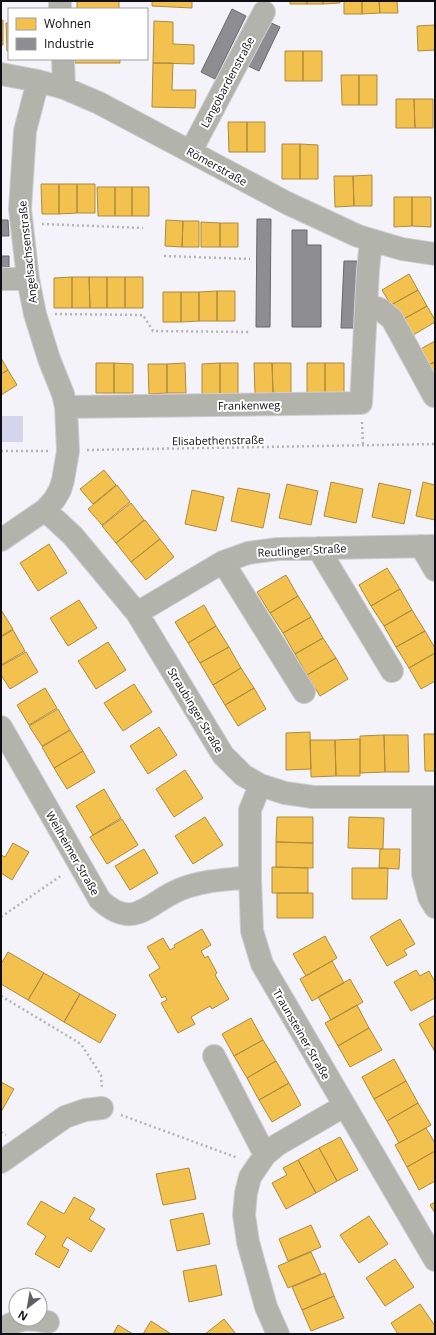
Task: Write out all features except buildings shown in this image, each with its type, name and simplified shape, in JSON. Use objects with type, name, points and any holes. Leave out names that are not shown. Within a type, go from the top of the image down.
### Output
[{"type":"street","name":"Langobardenstraße","points":[[191,151],[264,12]]},
{"type":"street","points":[[63,60],[64,88]]},
{"type":"street","name":"Römerstraße","points":[[1,74],[38,80],[64,88],[99,103],[287,203],[358,236],[402,249],[435,254]]},
{"type":"street","name":"Angelsachsenstraße","points":[[1,540],[45,510],[54,500],[60,490],[66,470],[68,451],[66,407],[63,394],[49,359],[34,314],[28,279],[20,209],[25,131],[38,80]]},
{"type":"street","points":[[371,241],[366,304],[380,309],[392,319],[434,396]]},
{"type":"street","points":[[1,279],[28,279]]},
{"type":"street","name":"Frankenweg","points":[[66,407],[361,403],[366,304]]},
{"type":"street","name":"Straubinger Straße","points":[[45,510],[73,536],[137,613],[223,755],[243,774],[260,785],[285,793],[313,797],[429,797]]},
{"type":"street","points":[[428,546],[435,570]]},
{"type":"street","name":"Reutlinger Straße","points":[[137,613],[223,562],[248,553],[278,549],[428,546]]},
{"type":"street","points":[[318,548],[392,670]]},
{"type":"street","points":[[223,562],[304,692]]},
{"type":"street","name":"Weilheimer Straße","points":[[1,727],[100,900],[111,910],[125,915],[136,914],[180,889],[202,882],[250,877]]},
{"type":"street","name":"Traunsteiner Straße","points":[[260,785],[250,810],[250,877],[252,931],[262,964],[435,1260]]},
{"type":"street","points":[[429,797],[423,874],[430,897],[435,906]]},
{"type":"street","points":[[214,1056],[262,1160]]},
{"type":"street","points":[[278,1334],[264,1300],[248,1242],[244,1215],[246,1194],[250,1177],[262,1160],[277,1145],[344,1106]]},
{"type":"street","points":[[1,1162],[64,1117],[85,1110],[102,1108]]},
{"type":"path","points":[[22,223],[143,228]]},
{"type":"path","points":[[164,256],[250,259]]},
{"type":"path","points":[[34,314],[143,315],[153,331],[249,332]]},
{"type":"path","name":"Elisabethenstraße","points":[[1,451],[435,444]]},
{"type":"path","points":[[1,917],[79,864]]},
{"type":"path","points":[[1,996],[81,1044],[101,1075],[102,1108],[262,1160]]},
{"type":"shaded area","points":[[1,416],[23,416],[23,442],[1,442]]}]
